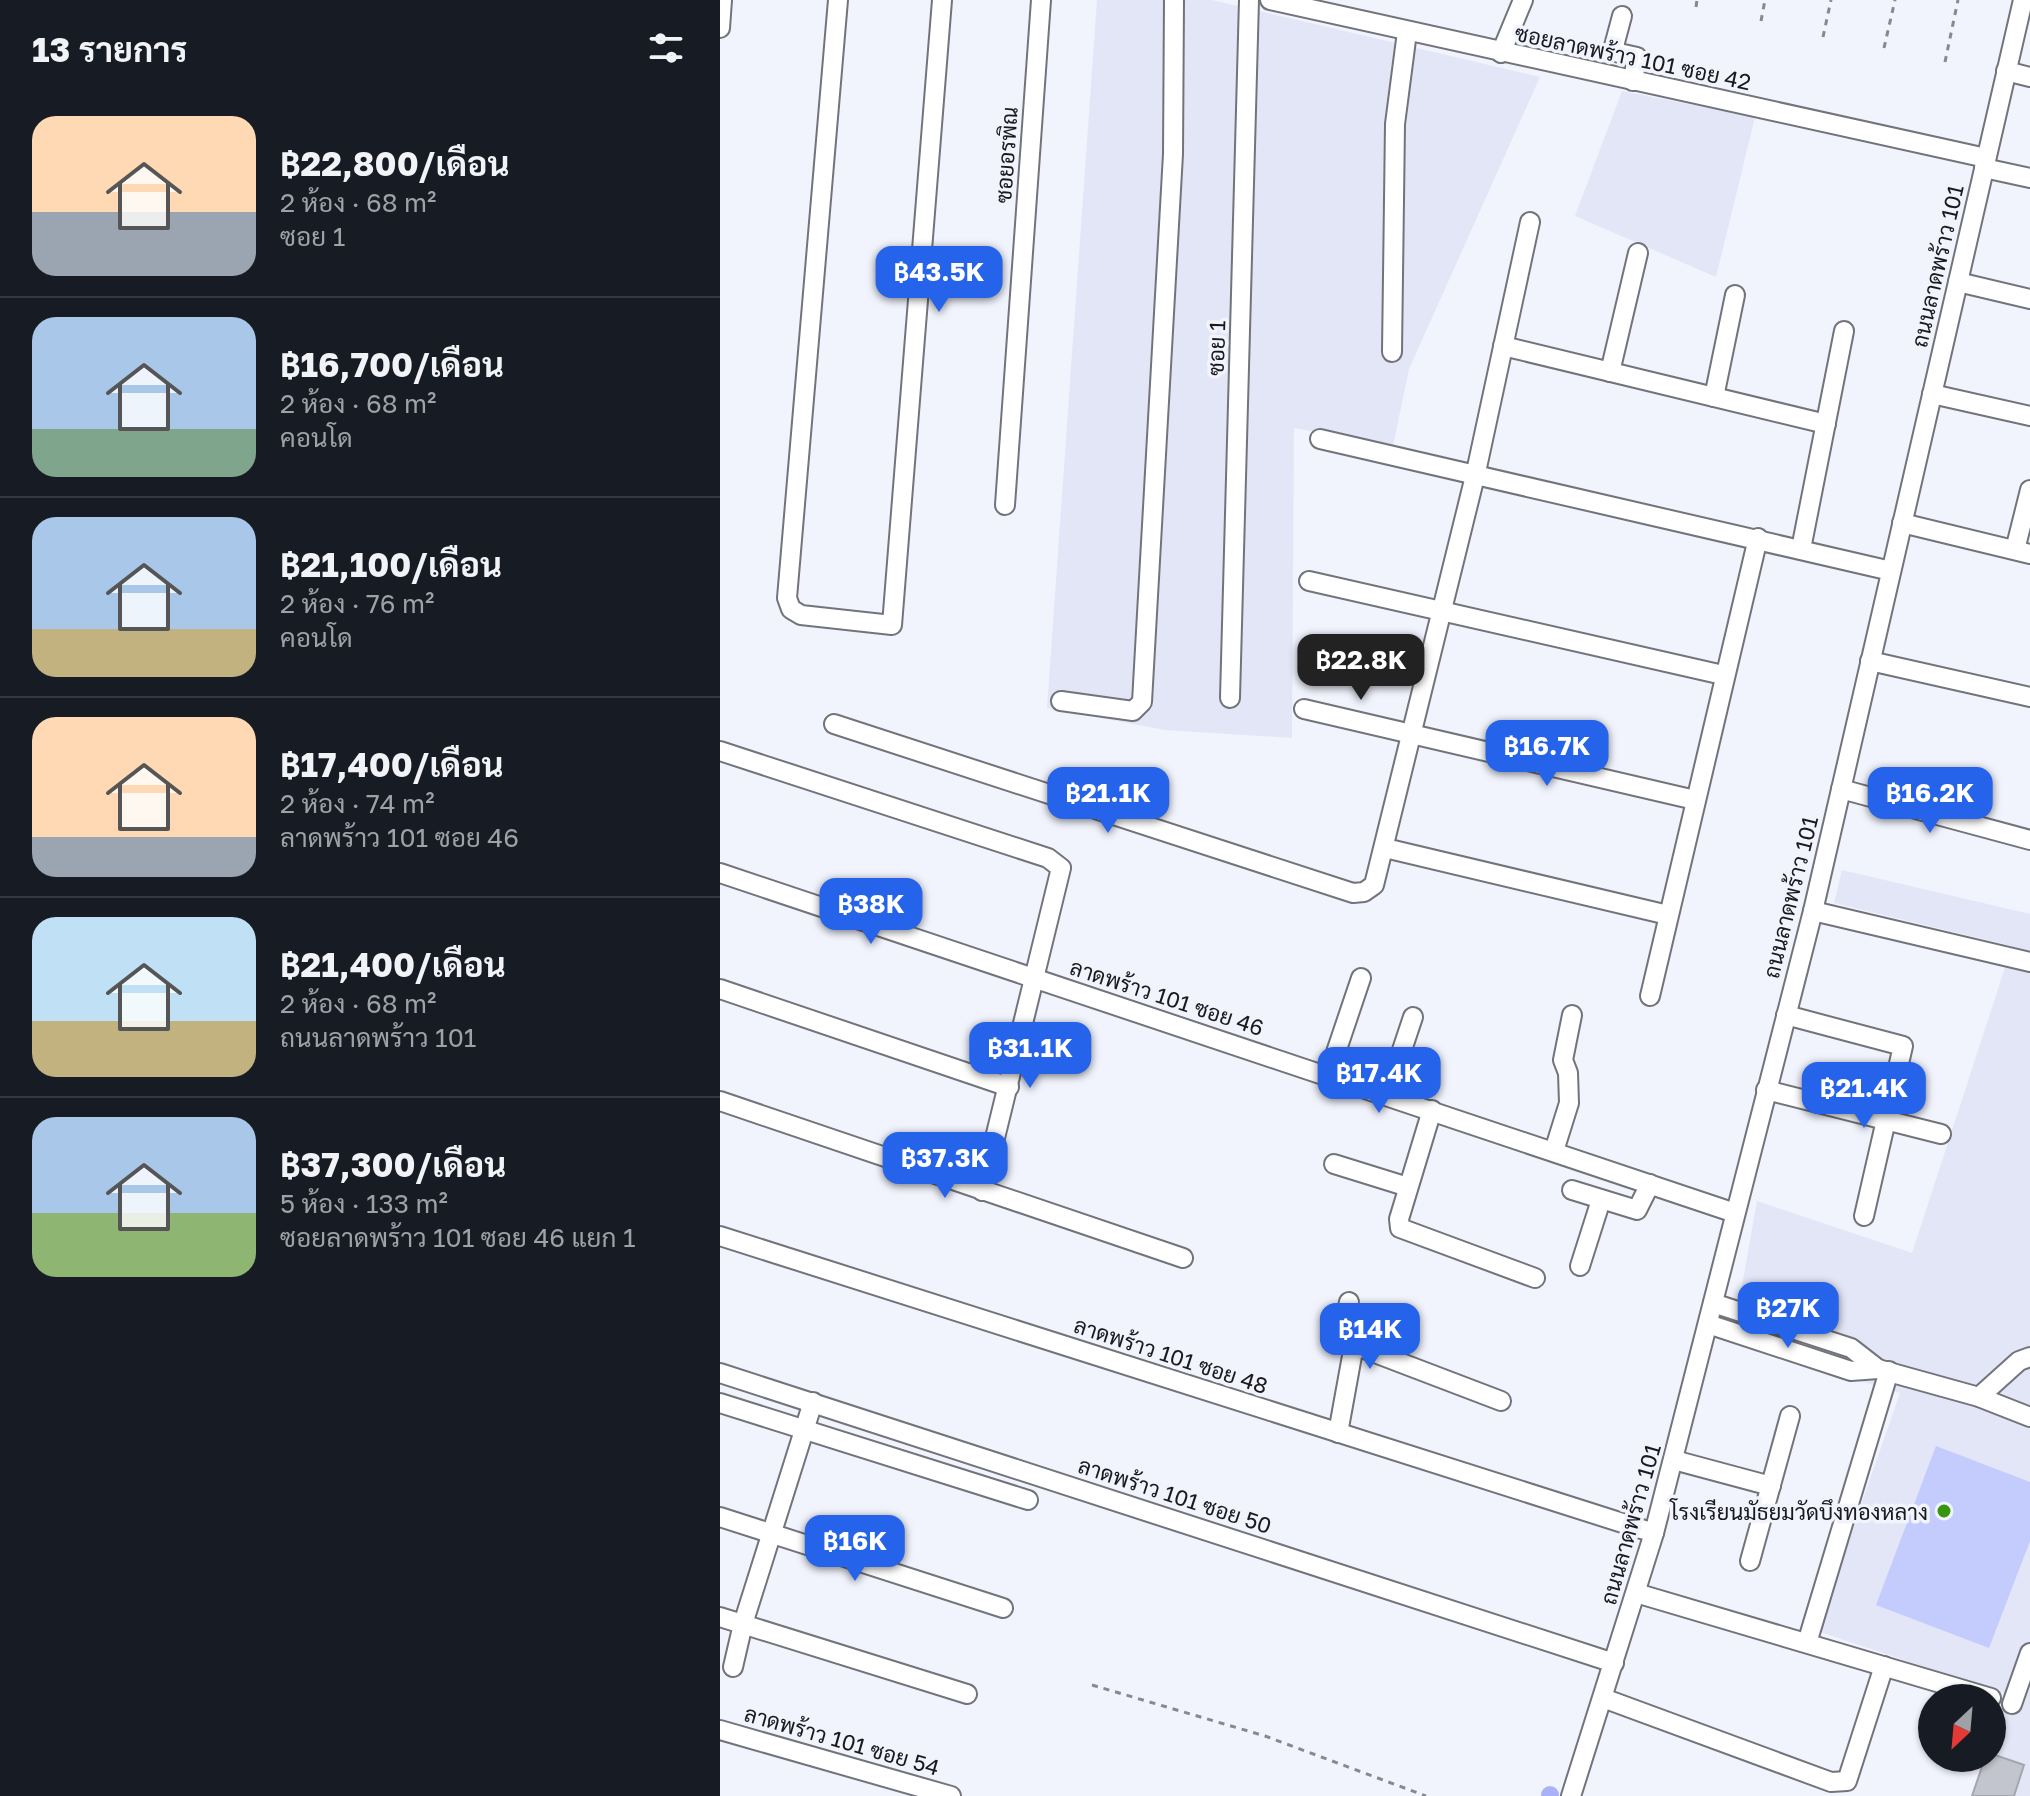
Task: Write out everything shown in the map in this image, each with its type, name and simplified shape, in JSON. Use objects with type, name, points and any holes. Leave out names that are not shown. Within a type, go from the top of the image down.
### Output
[{"type":"street","points":[[720,26],[722,0]]},
{"type":"street","points":[[838,0],[787,598],[791,609],[801,615],[892,625],[942,0]]},
{"type":"street","name":"ซอยอรพิณ","points":[[1005,505],[1041,0]]},
{"type":"street","points":[[1061,701],[1133,711],[1142,702],[1173,154],[1174,0]]},
{"type":"street","name":"ซอย 1","points":[[1230,698],[1249,0]]},
{"type":"street","name":"ซอยลาดพร้าว 101 ซอย 42","points":[[1270,0],[1985,163],[2030,178]]},
{"type":"street","points":[[1501,53],[1523,0]]},
{"type":"street","name":"ถนนลาดพร้าว 101","points":[[1571,1796],[1636,1593],[1674,1460],[1813,911],[2023,0]]},
{"type":"street","points":[[1622,16],[1614,46],[1619,53],[1637,57],[1633,81]]},
{"type":"street","points":[[1392,352],[1395,124],[1407,32]]},
{"type":"street","points":[[2006,71],[2030,77]]},
{"type":"street","points":[[834,724],[1353,893],[1364,892],[1374,885],[1439,609],[1476,472],[1530,222]]},
{"type":"street","points":[[1610,372],[1638,253]]},
{"type":"street","points":[[1958,282],[2030,299]]},
{"type":"street","points":[[1714,397],[1735,295]]},
{"type":"street","points":[[1801,549],[1844,331]]},
{"type":"street","points":[[1503,346],[1826,424]]},
{"type":"street","points":[[1932,394],[2030,416]]},
{"type":"street","points":[[1320,439],[1476,472],[1891,571]]},
{"type":"street","points":[[1902,523],[2022,552],[2030,490]]},
{"type":"street","points":[[1650,996],[1723,675],[1758,538]]},
{"type":"street","points":[[1309,581],[1723,675]]},
{"type":"street","points":[[1870,661],[2030,697]]},
{"type":"street","points":[[1304,709],[1409,736],[1695,800]]},
{"type":"street","points":[[720,751],[1048,858],[1061,868],[1062,875],[982,1191]]},
{"type":"street","points":[[1841,789],[2030,840]]},
{"type":"street","points":[[1385,848],[1668,915]]},
{"type":"street","name":"ลาดพร้าว 101 ซอย 46","points":[[720,873],[1735,1213]]},
{"type":"street","points":[[1813,911],[2030,962]]},
{"type":"street","points":[[1328,1076],[1361,978]]},
{"type":"street","points":[[720,989],[1009,1087]]},
{"type":"street","points":[[1554,1151],[1569,1103],[1568,1073],[1563,1060],[1572,1015]]},
{"type":"street","points":[[1786,1015],[1903,1046],[1864,1216]]},
{"type":"street","points":[[1387,1095],[1413,1017]]},
{"type":"street","points":[[1766,1090],[1941,1134]]},
{"type":"street","points":[[720,1101],[1183,1258]]},
{"type":"street","points":[[1432,1110],[1399,1219],[1402,1230],[1535,1278]]},
{"type":"street","points":[[1334,1164],[1408,1187]]},
{"type":"street","points":[[1572,1190],[1637,1210],[1650,1184]]},
{"type":"street","points":[[1580,1266],[1601,1200]]},
{"type":"street","name":"ลาดพร้าว 101 ซอย 48","points":[[720,1236],[1654,1533]]},
{"type":"street","points":[[1338,1433],[1354,1345],[1344,1325],[1349,1302]]},
{"type":"street","points":[[1713,1303],[1851,1348],[1884,1370]]},
{"type":"street","points":[[1708,1324],[1851,1371],[1884,1370],[1979,1397],[2030,1417]]},
{"type":"street","points":[[1354,1345],[1501,1401]]},
{"type":"street","points":[[1979,1397],[2019,1361],[2030,1357]]},
{"type":"street","points":[[1807,1643],[1884,1370]]},
{"type":"street","name":"ลาดพร้าว 101 ซอย 50","points":[[720,1373],[1614,1663]]},
{"type":"street","points":[[733,1667],[743,1624],[813,1402]]},
{"type":"street","points":[[720,1403],[1028,1500]]},
{"type":"street","points":[[1750,1561],[1790,1416]]},
{"type":"street","points":[[1674,1460],[1771,1486]]},
{"type":"street","points":[[720,1517],[1003,1608]]},
{"type":"street","points":[[1636,1593],[1945,1684]]},
{"type":"street","points":[[720,1617],[967,1694]]},
{"type":"street","points":[[2021,1707],[2030,1653]]},
{"type":"street","points":[[1603,1698],[1831,1782],[1847,1781],[1852,1774],[1884,1666]]},
{"type":"street","name":"ลาดพร้าว 101 ซอย 54","points":[[720,1730],[951,1796]]},
{"type":"path","points":[[1696,7],[1697,0]]},
{"type":"path","points":[[1761,21],[1765,0]]},
{"type":"path","points":[[1823,37],[1831,0]]},
{"type":"path","points":[[1884,48],[1895,0]]},
{"type":"path","points":[[1945,62],[1958,0]]},
{"type":"path","points":[[1092,1685],[1265,1736],[1426,1796]]},
{"type":"shaded area","points":[[1097,0],[1212,0],[1540,77],[1409,369],[1393,446],[1294,428],[1292,738],[1165,730],[1047,708]]},
{"type":"shaded area","points":[[1622,91],[1755,117],[1716,277],[1575,216]]},
{"type":"shaded area","name":"โรงเรียนมัธยมวัดบึงทองหลาง","points":[[1842,870],[2030,914],[2030,1796],[1972,1796],[1985,1772],[2006,1772],[2006,1684],[1976,1684],[1817,1631],[1900,1393],[1732,1342],[1757,1201],[1912,1253],[2012,946],[1834,903]]},
{"type":"shaded area","points":[[1936,1446],[2030,1482],[2030,1541],[1989,1648],[1876,1605]]},
{"type":"building","points":[[2006,1759],[2024,1765],[2014,1796],[1972,1796],[1980,1772],[2006,1772]]},
{"type":"place","name":"โรงเรียนมัธยมวัดบึงทองหลาง","points":[[1944,1511]]}]
